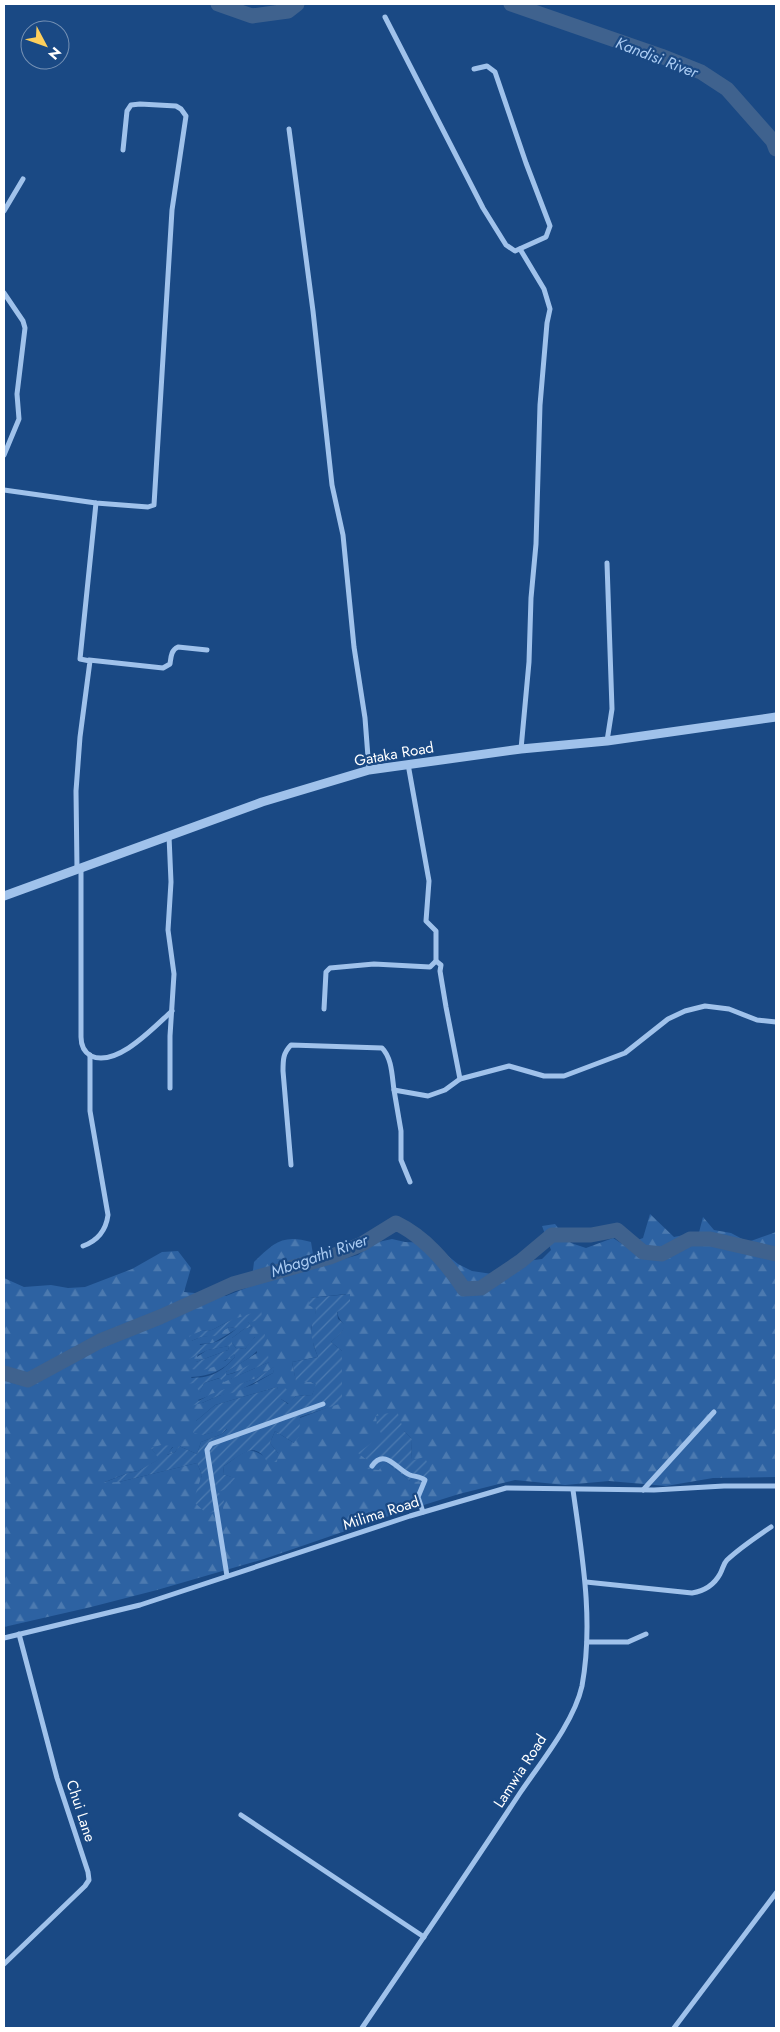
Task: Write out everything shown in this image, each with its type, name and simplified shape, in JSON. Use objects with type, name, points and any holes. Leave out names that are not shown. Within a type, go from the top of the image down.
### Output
[{"type":"street","points":[[385,16],[484,208],[506,245],[515,251],[546,237],[550,226],[495,72],[486,66],[474,69]]},
{"type":"street","points":[[4,490],[96,503],[148,507],[154,504],[172,210],[186,116],[176,106],[131,105],[127,111],[123,150]]},
{"type":"street","points":[[289,129],[320,370],[332,485],[343,535],[354,647],[365,718],[369,770]]},
{"type":"street","points":[[4,211],[22,179]]},
{"type":"street","points":[[520,249],[544,289],[550,309],[547,323],[540,405],[536,544],[531,598],[529,662],[521,749]]},
{"type":"street","points":[[4,293],[23,321],[25,328],[17,394],[20,419],[4,454]]},
{"type":"street","points":[[80,659],[96,503]]},
{"type":"street","points":[[607,562],[612,709],[607,741]]},
{"type":"street","points":[[80,659],[163,668],[170,664],[173,651],[178,647],[207,650]]},
{"type":"street","points":[[80,659],[90,661],[80,737],[76,791],[82,1044],[90,1055],[97,1058],[108,1058],[120,1053],[172,1011]]},
{"type":"street","name":"Gataka Road","points":[[4,896],[262,802],[369,770],[521,749],[607,741],[776,717]]},
{"type":"street","points":[[408,764],[429,881],[426,921],[436,931],[436,962]]},
{"type":"street","points":[[169,835],[171,882],[168,930],[174,974],[170,1088]]},
{"type":"street","points":[[324,1008],[326,972],[330,968],[374,964],[430,967],[436,962]]},
{"type":"street","points":[[436,962],[441,965],[440,971],[460,1079]]},
{"type":"street","points":[[394,1090],[428,1096],[445,1090],[460,1079],[509,1066],[544,1076],[564,1076],[625,1053],[668,1019],[686,1011],[705,1006],[729,1009],[757,1020],[776,1022]]},
{"type":"street","points":[[290,1165],[283,1071],[283,1057],[286,1050],[291,1045],[382,1048],[387,1054],[392,1073],[401,1131],[402,1160],[410,1182]]},
{"type":"street","points":[[83,1246],[91,1243],[98,1236],[107,1222],[108,1215],[90,1111],[90,1055]]},
{"type":"street","points":[[227,1576],[207,1450],[208,1446],[323,1404]]},
{"type":"street","points":[[643,1490],[714,1412]]},
{"type":"street","points":[[372,1466],[382,1459],[388,1459],[409,1475],[420,1476],[425,1480],[418,1497],[423,1512]]},
{"type":"street","name":"Milima Road","points":[[4,1638],[140,1605],[423,1512],[506,1488],[643,1490],[724,1486],[776,1486]]},
{"type":"street","name":"Lamwia Road","points":[[362,2028],[564,1727],[575,1706],[581,1688],[588,1628],[586,1582],[573,1490]]},
{"type":"street","points":[[586,1582],[692,1593],[702,1592],[720,1574],[724,1562],[740,1547],[771,1527]]},
{"type":"street","name":"Chui Lane","points":[[4,1964],[89,1880],[57,1778],[19,1634]]},
{"type":"street","points":[[587,1642],[628,1642],[646,1634]]},
{"type":"street","points":[[241,1815],[424,1937]]},
{"type":"street","points":[[674,2028],[776,1893]]},
{"type":"green space","points":[[650,1214],[674,1237],[684,1235],[696,1244],[703,1217],[714,1230],[731,1233],[748,1242],[776,1232],[776,1477],[713,1478],[666,1486],[609,1481],[565,1485],[515,1480],[459,1494],[264,1559],[157,1590],[4,1627],[4,1278],[24,1287],[51,1285],[68,1288],[85,1287],[132,1269],[162,1252],[178,1251],[191,1268],[184,1292],[226,1296],[251,1286],[254,1262],[273,1245],[285,1240],[293,1239],[311,1242],[315,1267],[358,1255],[374,1243],[392,1239],[405,1242],[432,1243],[458,1264],[472,1271],[492,1274],[511,1263],[542,1259],[551,1250],[542,1226],[555,1224],[571,1243],[586,1248],[613,1238],[624,1245],[643,1238]],"holes":[[[346,1294],[337,1313],[345,1325],[341,1333],[331,1342],[342,1351],[342,1402],[300,1418],[294,1443],[275,1431],[270,1443],[278,1453],[265,1457],[253,1451],[248,1451],[239,1455],[224,1466],[223,1474],[234,1478],[218,1492],[199,1486],[202,1475],[197,1463],[119,1482],[105,1482],[138,1471],[160,1459],[151,1448],[173,1447],[166,1455],[175,1452],[179,1446],[197,1454],[201,1442],[222,1434],[227,1428],[203,1435],[196,1421],[215,1405],[277,1387],[281,1399],[289,1404],[296,1396],[312,1395],[317,1384],[296,1381],[292,1362],[318,1357],[314,1347],[311,1327],[315,1320],[316,1309],[310,1298]],[[231,1320],[247,1321],[252,1327],[244,1329],[232,1338],[232,1343],[236,1348],[245,1349],[255,1337],[257,1353],[226,1372],[226,1375],[269,1362],[230,1379],[220,1378],[204,1383],[200,1392],[191,1377],[215,1372],[226,1366],[235,1357],[234,1353],[225,1361],[196,1362],[228,1350],[229,1346],[207,1350],[197,1357],[200,1344],[213,1343],[238,1328],[229,1327],[215,1335],[191,1341],[201,1331],[212,1330]],[[274,1367],[273,1373],[252,1385],[202,1403],[198,1400],[257,1378]],[[404,1431],[412,1439],[410,1481],[386,1462],[367,1460],[359,1453],[383,1435]]]},
{"type":"green space","points":[[350,1294],[350,1305],[337,1312],[338,1319],[346,1325],[341,1333],[331,1342],[342,1351],[342,1403],[300,1417],[299,1437],[294,1443],[275,1431],[270,1443],[278,1453],[277,1462],[267,1462],[257,1451],[252,1450],[241,1454],[224,1466],[223,1474],[235,1478],[226,1489],[218,1492],[224,1498],[223,1509],[207,1514],[193,1501],[202,1475],[197,1463],[119,1482],[103,1483],[138,1471],[159,1459],[151,1448],[161,1445],[173,1446],[167,1455],[175,1452],[179,1446],[197,1454],[201,1442],[222,1434],[227,1429],[203,1435],[193,1433],[196,1421],[215,1405],[277,1387],[279,1391],[282,1384],[287,1390],[281,1399],[288,1404],[296,1396],[312,1395],[316,1384],[296,1382],[292,1362],[318,1357],[311,1333],[316,1309],[308,1305],[310,1298]]},
{"type":"green space","points":[[261,1310],[262,1316],[256,1321],[248,1322],[252,1327],[244,1329],[232,1338],[232,1343],[236,1348],[245,1349],[256,1337],[265,1334],[261,1347],[251,1356],[226,1372],[226,1375],[234,1373],[268,1355],[269,1362],[224,1382],[219,1378],[204,1383],[200,1393],[194,1383],[182,1385],[193,1378],[216,1373],[235,1357],[234,1354],[207,1369],[195,1370],[189,1368],[196,1362],[228,1350],[229,1346],[208,1350],[189,1359],[188,1354],[192,1348],[219,1341],[237,1328],[229,1327],[215,1336],[201,1337],[191,1341],[189,1336],[201,1331],[212,1330],[231,1320]]},
{"type":"green space","points":[[275,1366],[273,1373],[236,1392],[190,1406],[211,1394],[257,1378]]},
{"type":"green space","points":[[397,1411],[404,1431],[412,1439],[411,1461],[424,1457],[428,1464],[430,1473],[426,1483],[410,1481],[386,1462],[379,1470],[367,1469],[367,1460],[358,1453],[382,1435],[377,1426],[376,1416]]},
{"type":"waterway","name":"Kandisi River","points":[[218,4],[252,16],[288,11],[297,4]]},
{"type":"waterway","name":"Kandisi River","points":[[511,4],[661,56],[701,72],[727,89],[773,141],[776,149]]},
{"type":"waterway","name":"Mbagathi River","points":[[4,1373],[28,1380],[100,1341],[160,1317],[233,1284],[330,1257],[362,1244],[396,1223],[426,1243],[450,1269],[464,1289],[481,1288],[521,1261],[552,1235],[591,1235],[617,1230],[643,1252],[662,1254],[690,1239],[710,1239],[776,1254]]}]
